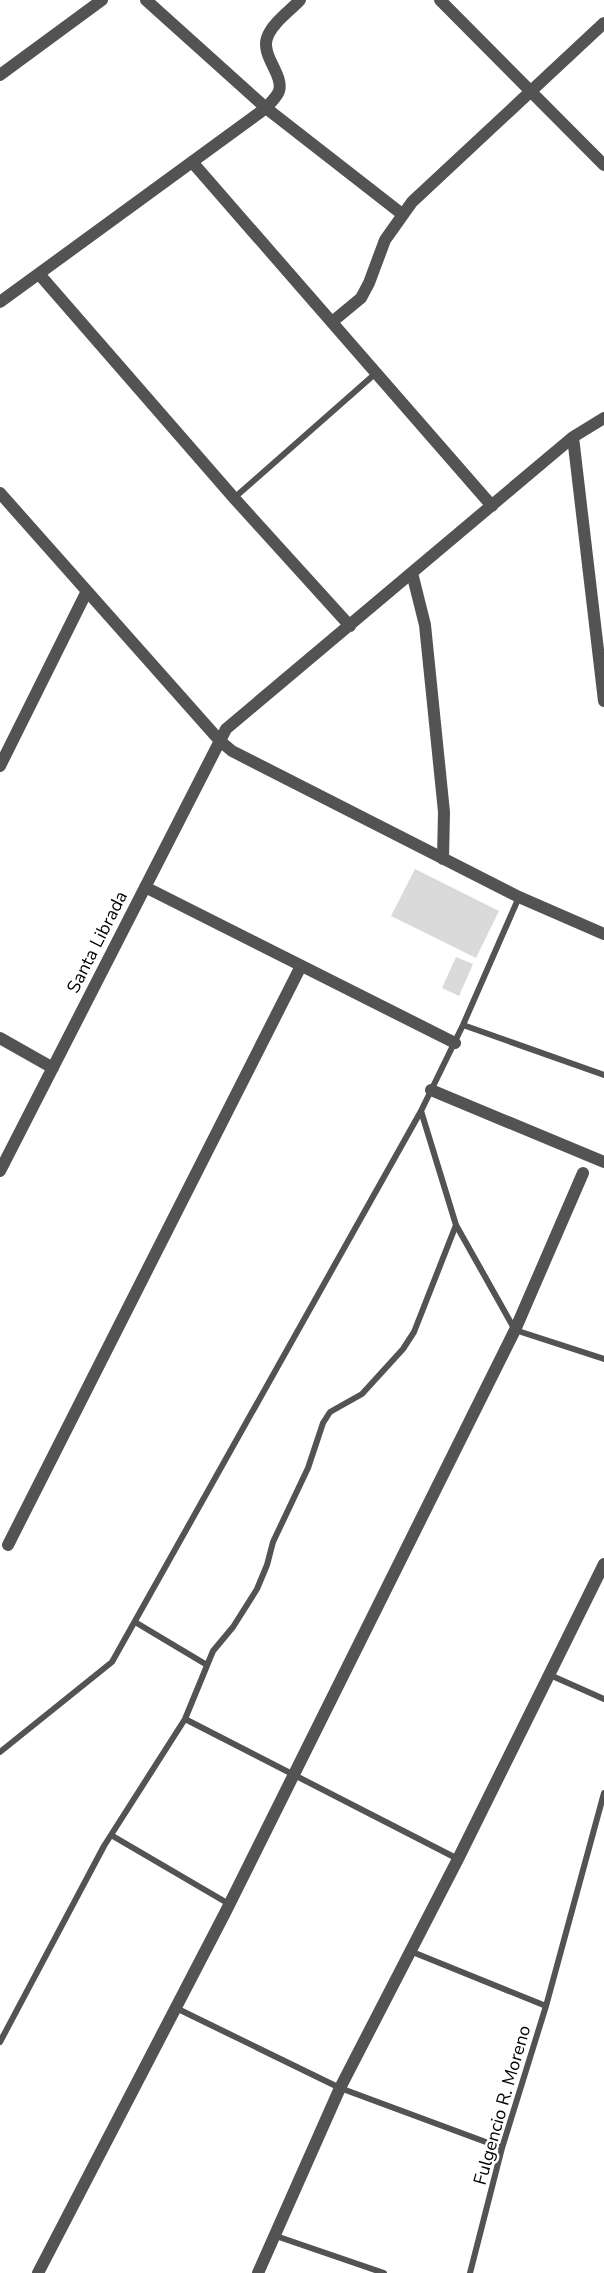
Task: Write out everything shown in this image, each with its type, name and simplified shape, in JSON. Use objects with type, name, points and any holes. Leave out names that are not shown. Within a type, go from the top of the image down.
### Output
[{"type":"street","points":[[0,75],[102,0]]},
{"type":"street","points":[[146,0],[266,108],[402,214]]},
{"type":"street","points":[[0,302],[266,108],[279,91],[280,82],[268,54],[266,40],[273,28],[300,0]]},
{"type":"street","points":[[440,0],[604,165]]},
{"type":"street","points":[[332,322],[361,298],[385,240],[402,214],[434,180],[604,23]]},
{"type":"street","points":[[193,163],[492,506]]},
{"type":"street","points":[[39,274],[234,498],[350,626]]},
{"type":"street","points":[[223,735],[573,437],[604,418]]},
{"type":"street","points":[[573,437],[604,701]]},
{"type":"street","points":[[0,492],[87,592],[223,735],[232,751],[519,897],[604,934]]},
{"type":"street","points":[[412,573],[425,625],[444,812],[443,859]]},
{"type":"street","points":[[0,765],[87,592]]},
{"type":"street","name":"Santa Librada","points":[[0,1171],[223,735]]},
{"type":"street","points":[[145,887],[455,1043]]},
{"type":"street","points":[[8,1545],[301,966]]},
{"type":"street","points":[[0,1038],[53,1068]]},
{"type":"street","points":[[431,1090],[604,1162]]},
{"type":"street","points":[[38,2273],[229,1904],[515,1330],[583,1173]]},
{"type":"street","points":[[258,2273],[340,2088],[458,1859],[604,1564]]},
{"type":"lane","points":[[234,498],[376,373]]},
{"type":"lane","points":[[0,1752],[112,1662],[421,1111],[455,1043],[519,897]]},
{"type":"lane","points":[[463,1025],[604,1075]]},
{"type":"lane","points":[[421,1111],[456,1225],[515,1330],[604,1359]]},
{"type":"lane","points":[[0,2042],[111,1835],[185,1720],[213,1651],[233,1627],[263,1577],[272,1542],[308,1468],[323,1423],[330,1412],[362,1394],[403,1349],[414,1332],[456,1225]]},
{"type":"lane","points":[[135,1622],[207,1665]]},
{"type":"lane","points":[[550,1675],[604,1699]]},
{"type":"lane","points":[[185,1720],[458,1859]]},
{"type":"lane","points":[[546,2006],[604,1793]]},
{"type":"lane","points":[[111,1835],[229,1904]]},
{"type":"lane","name":"Fulgencio R. Moreno","points":[[410,1951],[546,2006],[502,2148],[470,2273]]},
{"type":"lane","points":[[176,2008],[340,2088],[502,2148]]},
{"type":"lane","points":[[274,2235],[384,2273]]},
{"type":"shaded area","points":[[415,869],[499,911],[476,958],[391,916]]},
{"type":"shaded area","points":[[456,957],[473,964],[459,996],[442,988]]}]
